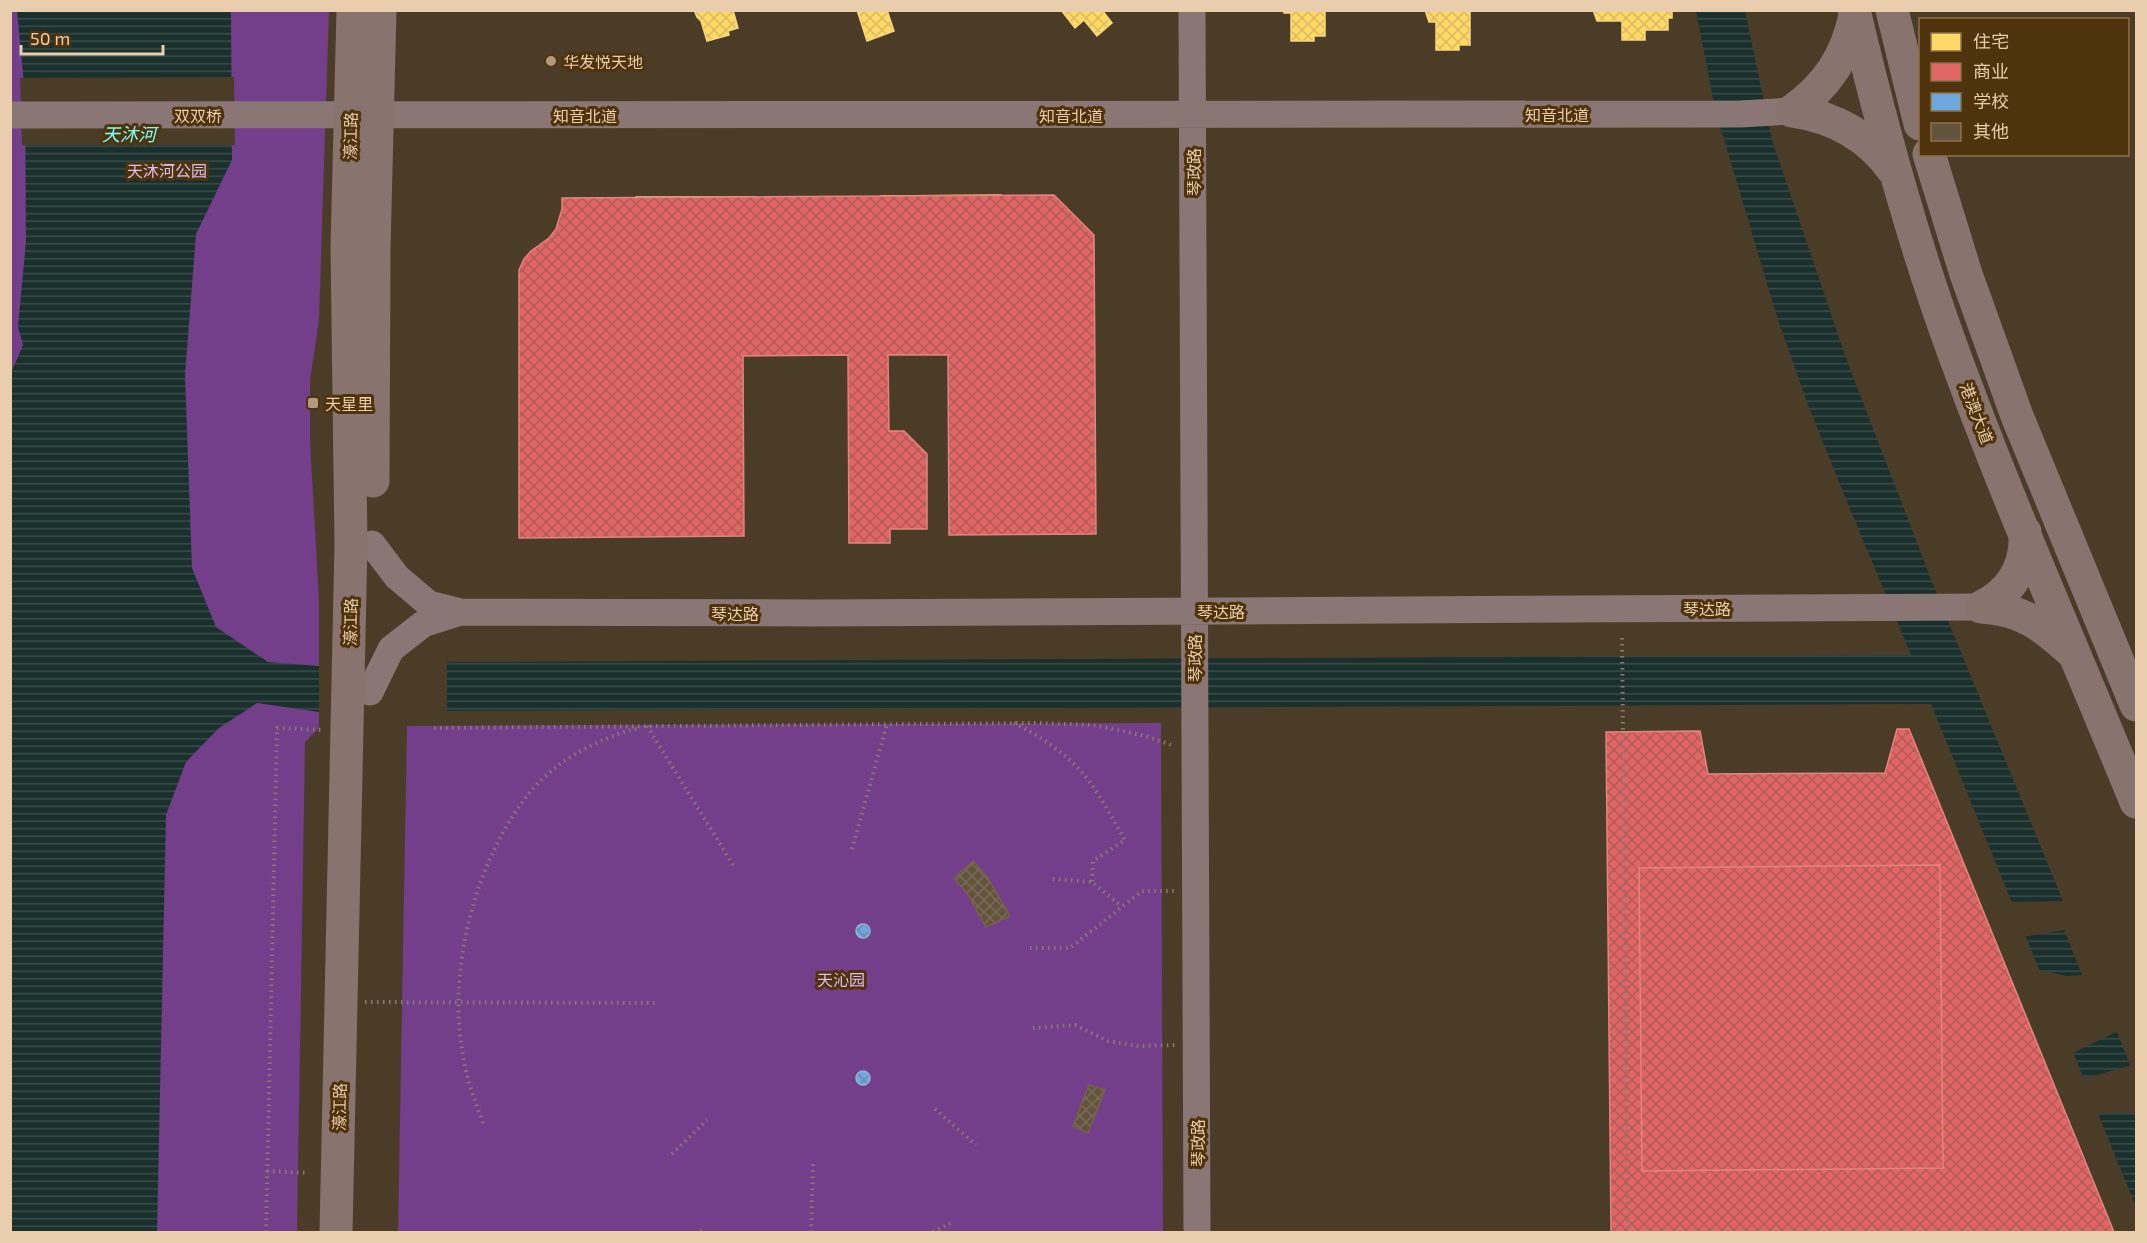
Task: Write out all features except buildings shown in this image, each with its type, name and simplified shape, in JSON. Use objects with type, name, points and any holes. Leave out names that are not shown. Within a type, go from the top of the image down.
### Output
[{"type":"main road","name":"濠江路","points":[[353,10],[364,115],[374,260],[370,692],[357,1233]]},
{"type":"main road","name":"濠江路","points":[[336,1233],[351,544],[347,247],[380,10]]},
{"type":"main road","points":[[1892,10],[1919,119]]},
{"type":"main road","points":[[1792,111],[1818,90],[1839,62],[1846,47],[1855,13]]},
{"type":"main road","name":"港澳大道","points":[[1855,13],[1896,174],[1930,285],[1956,358],[2136,802]]},
{"type":"main road","points":[[1792,111],[1827,118],[1844,126],[1873,146],[1896,174]]},
{"type":"main road","points":[[1930,156],[1966,274],[2009,396],[2136,705]]},
{"type":"main road","points":[[1981,607],[1999,597],[2014,582],[2024,557],[2025,531]]},
{"type":"main road","points":[[1981,607],[2008,610],[2034,621],[2076,656]]},
{"type":"street","name":"琴政路","points":[[1192,10],[1197,1233]]},
{"type":"street","name":"知音北道","points":[[364,115],[1741,114],[1792,111]]},
{"type":"street","name":"双双桥","points":[[10,115],[364,115]]},
{"type":"street","points":[[372,544],[397,578],[429,604],[461,612]]},
{"type":"street","name":"琴达路","points":[[461,612],[1981,607]]},
{"type":"street","points":[[370,692],[391,649],[423,624],[461,612]]},
{"type":"path","points":[[1622,638],[1628,1233]]},
{"type":"path","points":[[434,728],[1013,723],[1093,725],[1146,736],[1195,753]]},
{"type":"path","points":[[1013,723],[1053,746],[1077,766],[1103,802],[1125,840],[1093,861],[1092,882]]},
{"type":"path","points":[[852,849],[888,724]]},
{"type":"path","points":[[647,726],[735,868]]},
{"type":"path","points":[[483,1123],[475,1104],[461,1048],[459,1002],[463,945],[474,901],[494,849],[512,816],[532,789],[563,763],[593,743],[647,726]]},
{"type":"path","points":[[266,1233],[277,728],[348,730]]},
{"type":"path","points":[[1053,879],[1092,882],[1122,907]]},
{"type":"path","points":[[1030,948],[1070,948],[1142,891],[1196,891]]},
{"type":"path","points":[[363,1002],[658,1003]]},
{"type":"path","points":[[1033,1028],[1075,1025],[1108,1041],[1139,1046],[1196,1044]]},
{"type":"path","points":[[935,1109],[976,1145]]},
{"type":"path","points":[[672,1154],[707,1120]]},
{"type":"path","points":[[811,1233],[813,1164]]},
{"type":"path","points":[[267,1171],[309,1173]]},
{"type":"path","points":[[933,1233],[951,1223]]},
{"type":"green space","name":"天沐河公园","points":[[10,11],[329,11],[319,320],[310,380],[310,442],[319,601],[319,728],[305,742],[297,1232],[11,1232]]},
{"type":"green space","name":"天沁园","points":[[1161,723],[1163,1232],[398,1232],[407,726]]},
{"type":"water","name":"天沐河","points":[[17,11],[231,11],[232,160],[196,234],[185,375],[192,568],[216,627],[268,662],[319,666],[319,712],[257,703],[219,728],[186,762],[166,815],[157,1232],[11,1232],[10,375],[23,345],[18,327],[26,241],[25,94]]},
{"type":"water","points":[[1696,11],[1745,11],[1772,140],[1847,361],[1931,579],[2136,1079],[2136,1207],[1931,704],[447,711],[447,662],[1911,655],[1808,405],[1777,317],[1715,109]]},
{"type":"pier","points":[[234,77],[235,145],[22,145],[20,78]]},
{"type":"pier","points":[[2067,901],[2120,1030],[2071,1054],[2036,969],[2067,976],[2082,975],[2064,930],[2023,937],[2009,902]]},
{"type":"pier","points":[[2134,1064],[2136,1113],[2095,1113],[2081,1078]]},
{"type":"place","name":"华发悦天地","points":[[551,61]]},
{"type":"place","name":"天星里","points":[[313,403]]}]
